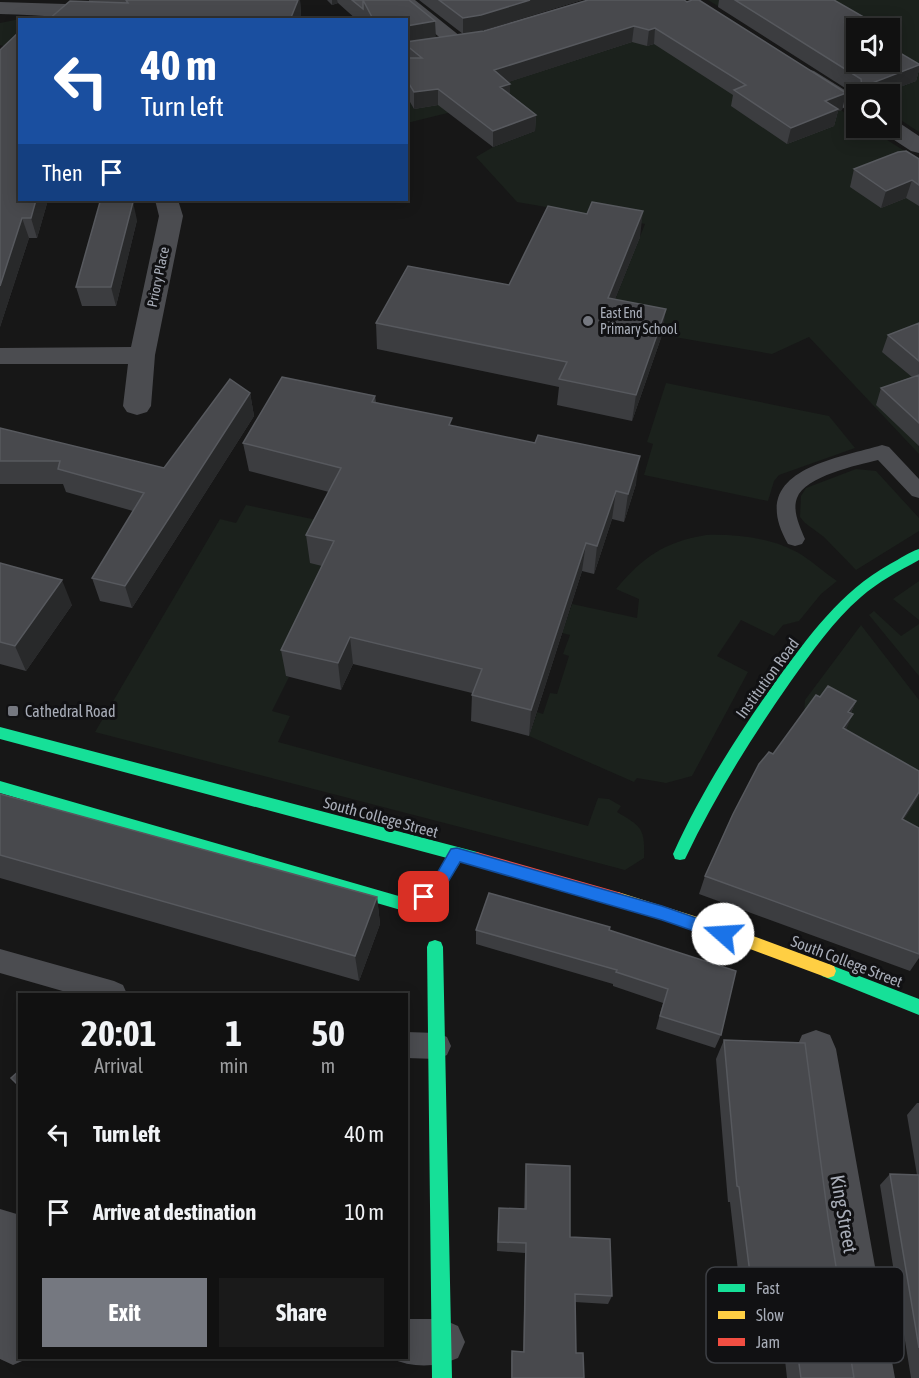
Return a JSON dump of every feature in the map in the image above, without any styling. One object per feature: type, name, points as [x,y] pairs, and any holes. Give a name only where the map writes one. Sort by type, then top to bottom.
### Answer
[{"type":"main road","name":"Institution Road","points":[[680,854],[696,816],[717,780],[752,725],[806,651],[850,600],[887,572],[919,554]]},
{"type":"main road","name":"South College Street","points":[[0,733],[457,854],[662,913],[824,969],[919,1007]]},
{"type":"main road","points":[[0,787],[411,906],[437,887],[457,854]]},
{"type":"main road","points":[[430,1354],[438,1046],[435,947]]},
{"type":"street","points":[[403,0],[460,44]]},
{"type":"street","points":[[0,8],[66,10],[109,18]]},
{"type":"street","points":[[432,48],[483,39]]},
{"type":"street","points":[[788,63],[846,100]]},
{"type":"street","points":[[900,134],[919,146]]},
{"type":"street","name":"Priory Place","points":[[137,406],[142,355],[171,216],[167,201]]},
{"type":"street","points":[[0,356],[142,355]]},
{"type":"street","name":"King Street","points":[[816,1049],[853,1267]]},
{"type":"street","points":[[0,1231],[6,1231],[11,1342]]},
{"type":"street","name":"King Street","points":[[869,1363],[872,1378]]},
{"type":"lane","points":[[795,539],[787,520],[786,500],[791,488],[813,474],[882,452],[919,491]]},
{"type":"lane","points":[[0,961],[111,993]]},
{"type":"lane","points":[[408,1046],[438,1046]]},
{"type":"shaded area","points":[[708,0],[919,0],[919,132],[900,120],[900,84],[868,84],[849,72],[900,72],[900,18],[846,18],[846,70],[752,27]]},
{"type":"shaded area","points":[[598,14],[809,89],[846,113],[846,138],[884,138],[919,160],[919,345],[916,381],[919,454],[809,337],[772,354],[605,325],[645,224],[517,202],[476,157],[493,147],[535,131],[476,106],[408,123],[408,98],[414,109]]},
{"type":"shaded area","points":[[18,19],[18,41],[6,47],[0,45],[0,23]]},
{"type":"shaded area","points":[[666,383],[829,416],[855,448],[779,475],[774,481],[768,501],[644,475],[653,444],[647,442]]},
{"type":"shaded area","points":[[856,469],[876,471],[919,518],[919,531],[856,570],[824,537],[800,517],[801,496],[806,488]]},
{"type":"shaded area","points":[[246,505],[392,536],[286,676],[289,677],[272,711],[290,716],[278,742],[588,826],[598,798],[609,799],[621,806],[617,812],[640,829],[644,840],[644,858],[625,870],[95,732],[220,519],[236,523]]},
{"type":"shaded area","points":[[706,535],[743,536],[780,545],[802,555],[837,581],[821,594],[799,621],[783,625],[774,636],[741,620],[717,656],[748,672],[692,776],[666,783],[637,778],[634,782],[529,736],[537,712],[543,714],[550,693],[557,694],[569,656],[563,654],[570,635],[562,633],[572,604],[637,618],[639,599],[616,589],[636,568],[655,553],[678,542]]},
{"type":"shaded area","points":[[919,581],[919,620],[893,599]]},
{"type":"shaded area","points":[[874,611],[901,636],[919,624],[919,676],[869,615]]},
{"type":"shaded area","points":[[861,625],[919,700],[919,876],[771,757],[804,713],[805,700]]},
{"type":"building","points":[[126,0],[298,0],[291,18],[50,18],[70,1],[128,3]]},
{"type":"building","points":[[352,0],[363,0],[363,9]]},
{"type":"building","points":[[363,0],[409,0],[435,21],[408,26],[408,18],[372,17]]},
{"type":"building","points":[[439,0],[530,0],[463,18]]},
{"type":"building","points":[[588,0],[684,0],[687,2],[699,0],[846,93],[825,101],[838,109],[791,128],[734,90],[746,85],[655,28],[649,30],[634,26],[494,70],[510,84],[500,87],[536,115],[493,131],[438,89],[414,92],[408,82],[408,58],[422,58],[408,47],[408,42],[484,31]]},
{"type":"building","points":[[735,0],[834,0],[862,16],[846,18],[846,70]]},
{"type":"building","points":[[18,33],[18,201],[36,201],[31,218],[22,218],[0,286],[0,50]]},
{"type":"building","points":[[900,53],[919,64],[919,65],[870,84],[862,84],[861,79],[850,72],[900,72]]},
{"type":"building","points":[[906,151],[919,159],[919,185],[912,180],[886,191],[854,169],[898,152]]},
{"type":"building","points":[[100,202],[133,202],[111,287],[76,287]]},
{"type":"building","points":[[592,202],[643,211],[608,298],[666,309],[636,395],[559,379],[567,362],[376,323],[408,266],[509,285],[548,206],[587,214]]},
{"type":"building","points":[[919,323],[919,361],[888,335]]},
{"type":"building","points":[[919,375],[919,423],[881,388]]},
{"type":"building","points":[[282,377],[375,396],[372,402],[452,418],[449,425],[535,443],[538,435],[640,456],[628,494],[616,491],[597,546],[586,543],[531,710],[472,695],[482,669],[350,637],[338,663],[281,650],[334,541],[306,535],[341,468],[243,443]]},
{"type":"building","points":[[230,379],[250,393],[125,586],[92,578],[144,493],[58,469],[60,461],[0,461],[0,428],[164,468]]},
{"type":"building","points":[[0,563],[62,580],[15,646],[0,642]]},
{"type":"building","points":[[828,686],[856,701],[848,712],[853,714],[843,728],[919,771],[919,792],[902,819],[919,828],[919,954],[705,876],[759,764],[769,752],[773,754],[816,695],[820,697]]},
{"type":"building","points":[[0,794],[377,897],[355,956],[0,855]]},
{"type":"building","points":[[489,893],[610,927],[609,930],[736,971],[721,1035],[660,1016],[668,989],[616,972],[617,970],[476,930]]},
{"type":"building","points":[[724,1040],[805,1043],[836,1267],[749,1267],[739,1187],[737,1186]]},
{"type":"building","points":[[18,1072],[18,1085],[11,1078]]},
{"type":"building","points":[[526,1164],[570,1166],[570,1237],[610,1239],[612,1296],[575,1294],[576,1353],[583,1353],[584,1378],[512,1378],[512,1351],[524,1352],[526,1243],[498,1242],[499,1208],[526,1209]]},
{"type":"building","points":[[890,1174],[919,1175],[919,1348]]},
{"type":"building","points":[[799,1363],[852,1363],[854,1378],[801,1378]]},
{"type":"traffic: fast","points":[[680,854],[727,765],[823,628],[850,599],[866,586],[919,554]]},
{"type":"traffic: fast","points":[[0,733],[477,859]]},
{"type":"traffic: fast","points":[[0,787],[411,906],[437,887],[457,854]]},
{"type":"traffic: fast","points":[[435,947],[442,1378]]},
{"type":"traffic: fast","points":[[828,971],[919,1007]]},
{"type":"traffic: slow","points":[[618,899],[726,933],[828,971]]},
{"type":"traffic: jam","points":[[477,859],[618,899]]},
{"type":"place","name":"East End Primary School","points":[[588,321]]},
{"type":"place","name":"Cathedral Road","points":[[13,711]]},
{"type":"route","points":[[424,897],[437,887],[457,854],[662,913],[723,934]]}]
